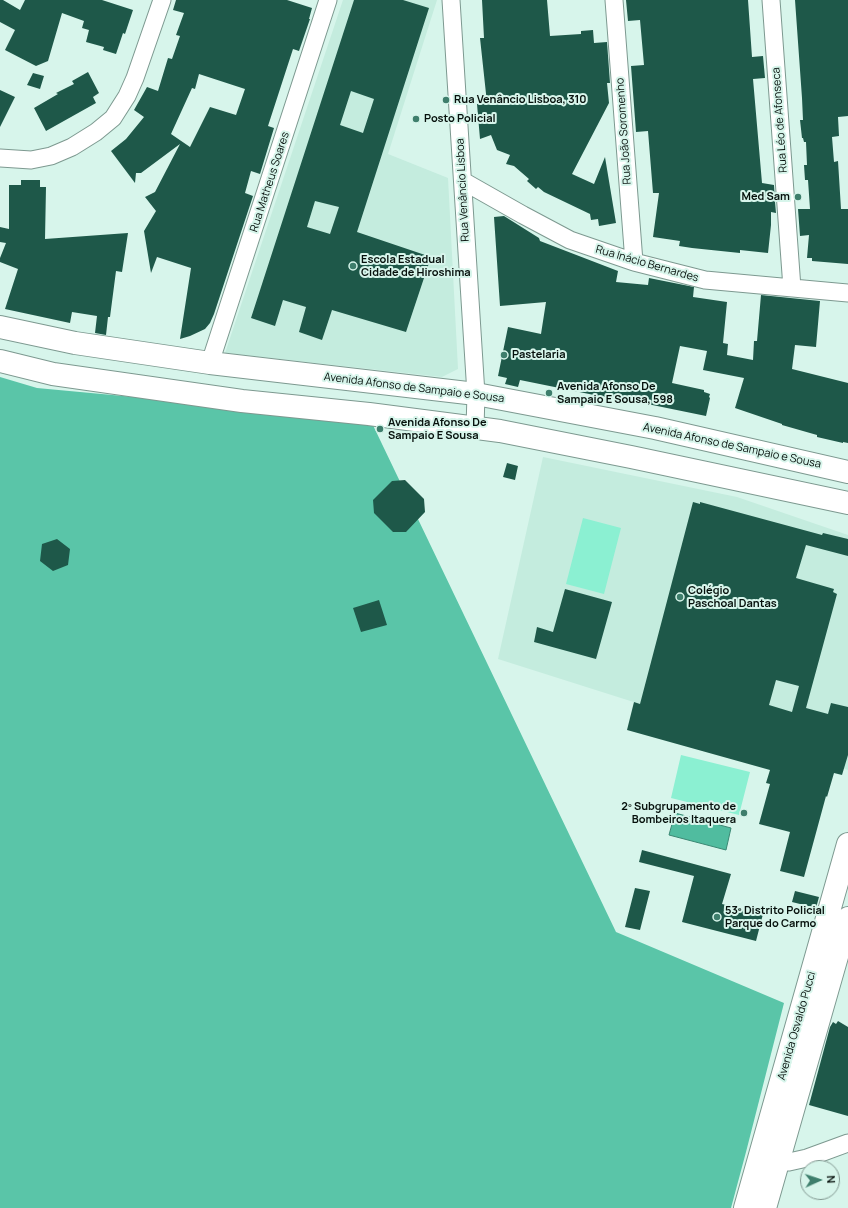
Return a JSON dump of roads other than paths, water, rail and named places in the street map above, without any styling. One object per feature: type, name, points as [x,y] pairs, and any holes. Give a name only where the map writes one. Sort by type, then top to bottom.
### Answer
[{"type":"main road","name":"Avenida Afonso de Sampaio e Sousa","points":[[0,327],[75,343],[210,363],[476,394],[663,430],[848,472]]},
{"type":"main road","points":[[0,361],[53,374],[100,381],[475,428],[631,457],[848,503]]},
{"type":"main road","name":"Avenida Osvaldo Pucci","points":[[765,1208],[768,1162],[848,844]]},
{"type":"main road","name":"Avenida Osvaldo Pucci","points":[[745,1208],[768,1162],[848,918]]},
{"type":"street","points":[[0,158],[31,160],[51,156],[72,147],[96,132],[113,118],[127,96],[135,78],[162,0]]},
{"type":"street","name":"Rua Matheus Soares","points":[[210,363],[328,0]]},
{"type":"street","name":"Rua Venâncio Lisboa","points":[[450,0],[476,394],[475,428]]},
{"type":"street","name":"Rua João Soromenho","points":[[614,0],[634,262]]},
{"type":"street","name":"Rua Léo de Afonseca","points":[[771,0],[792,288]]},
{"type":"street","name":"Rua Inácio Bernardes","points":[[463,181],[570,240],[634,262],[705,280],[848,293]]},
{"type":"street","points":[[768,1162],[790,1162],[807,1158],[848,1143]]},
{"type":"place","name":"Rua Venâncio Lisboa, 310","points":[[446,100]]},
{"type":"place","name":"Posto Policial","points":[[416,119]]},
{"type":"place","name":"Med Sam","points":[[798,197]]},
{"type":"place","name":"Escola Estadual Cidade de Hiroshima","points":[[353,266]]},
{"type":"place","name":"Pastelaria","points":[[504,355]]},
{"type":"place","name":"Avenida Afonso De Sampaio E Sousa, 598","points":[[549,393]]},
{"type":"place","name":"Avenida Afonso De Sampaio E Sousa","points":[[380,429]]},
{"type":"place","name":"Colégio Paschoal Dantas","points":[[680,597]]},
{"type":"place","name":"2º Subgrupamento de Bombeiros Itaquera","points":[[744,813]]},
{"type":"place","name":"53º Distrito Policial Parque do Carmo","points":[[717,917]]}]
